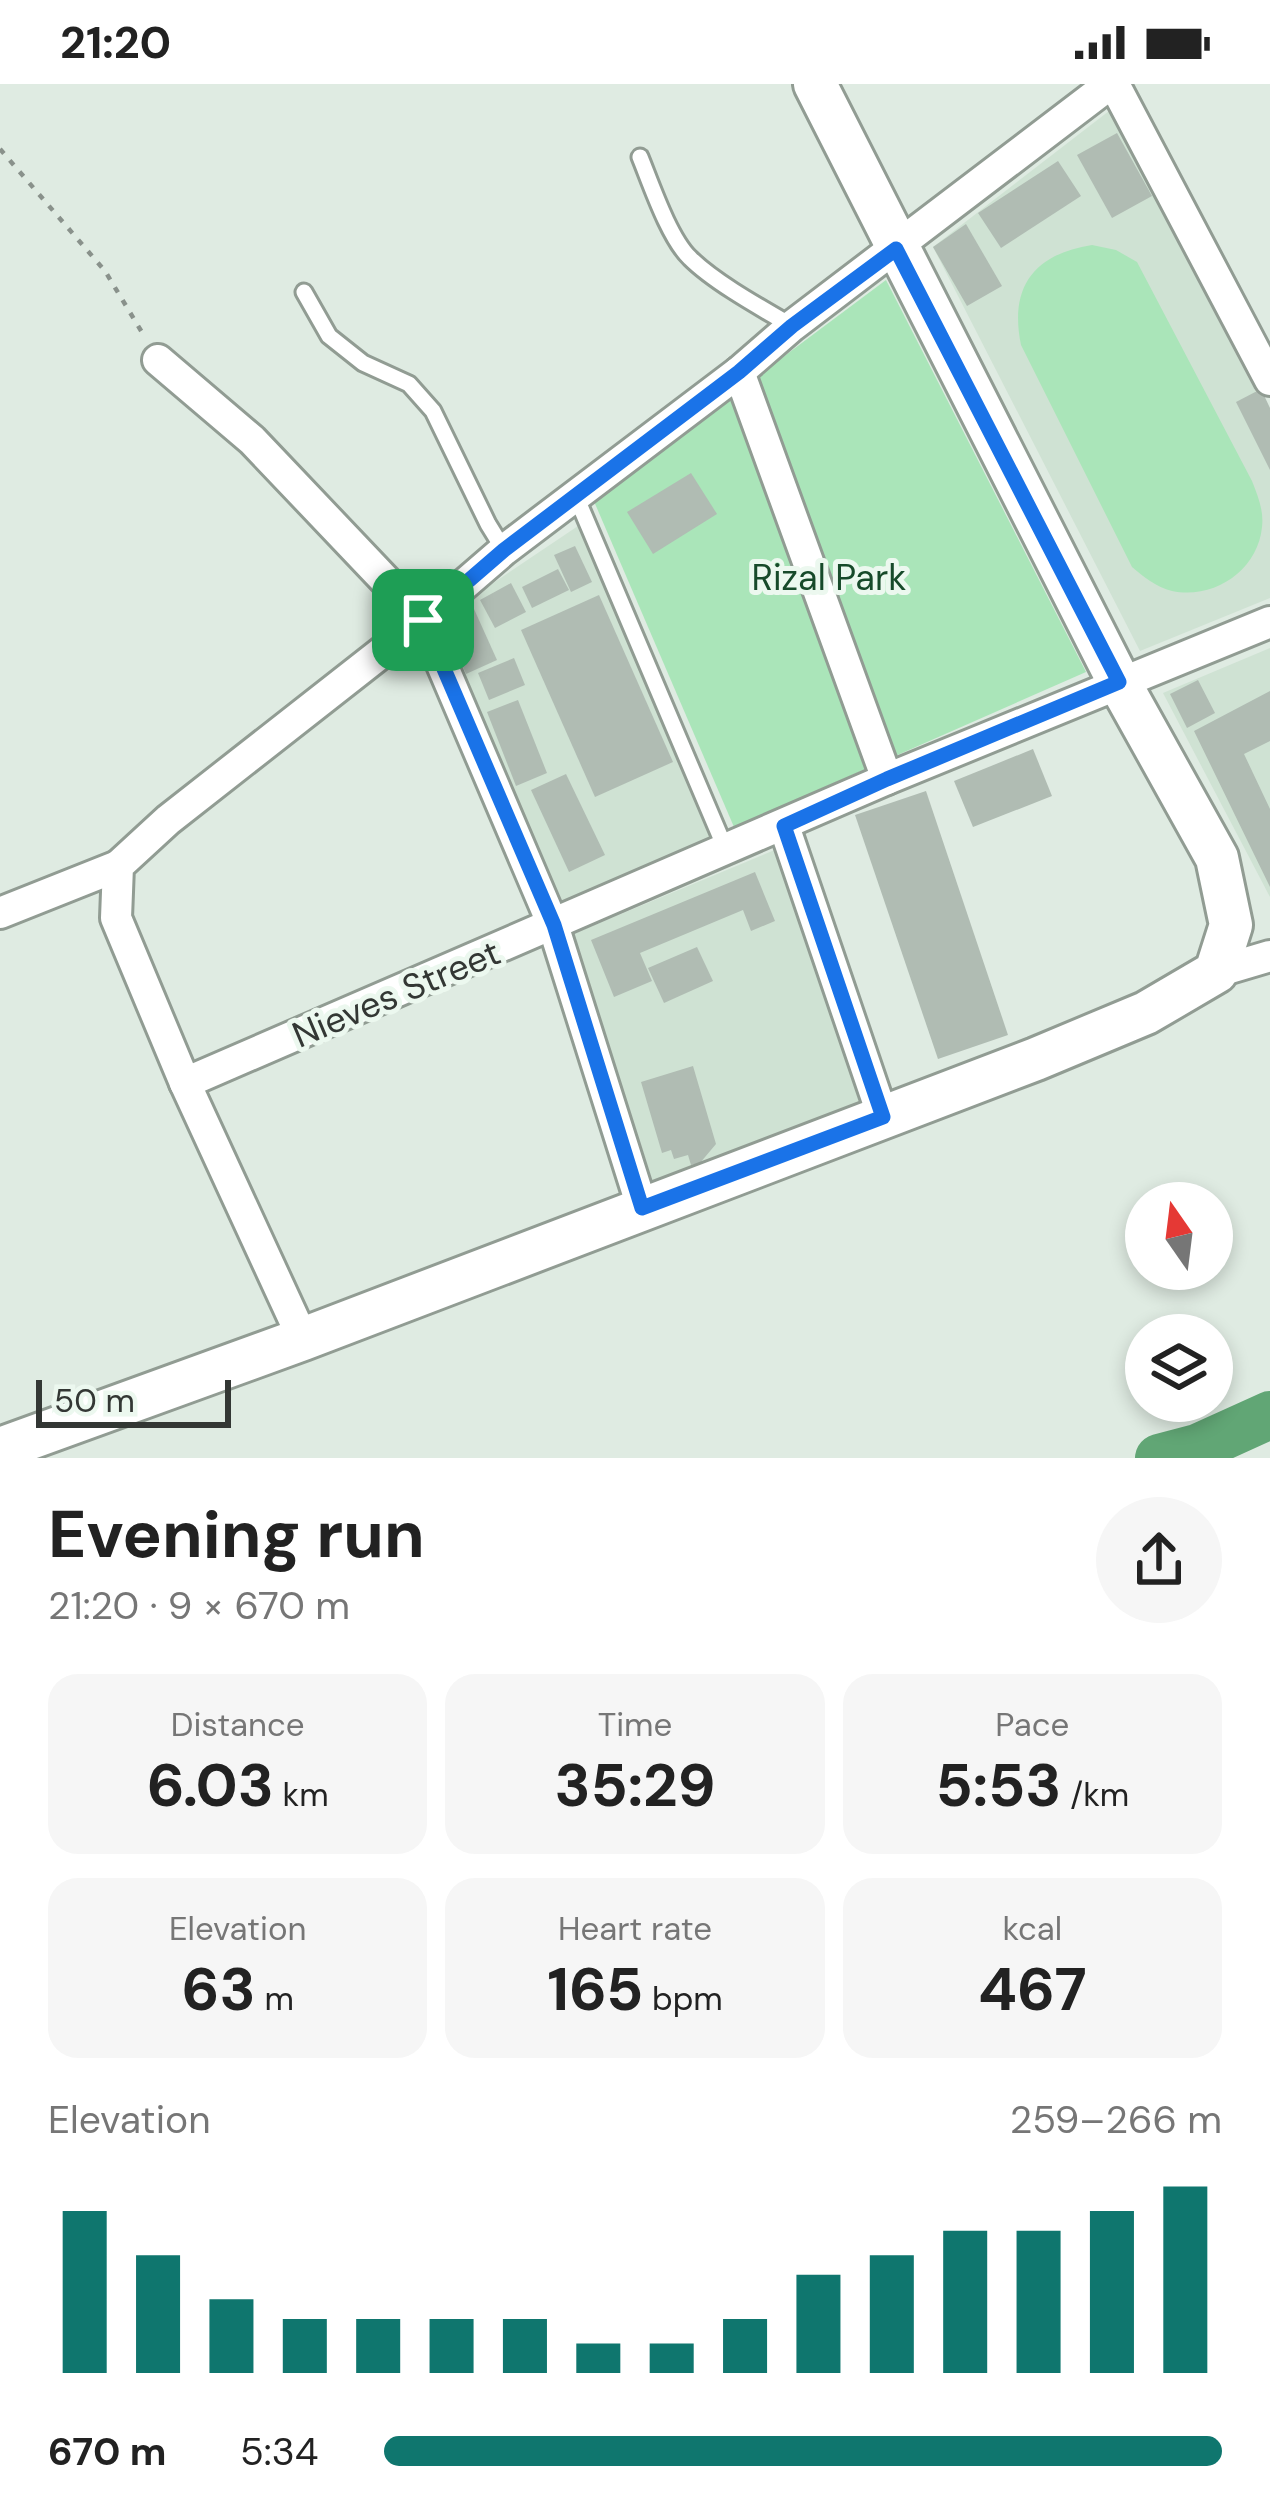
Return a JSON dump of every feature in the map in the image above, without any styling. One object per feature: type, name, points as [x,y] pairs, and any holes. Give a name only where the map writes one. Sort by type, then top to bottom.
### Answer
[{"type":"main road","points":[[0,1449],[303,1339],[1036,1059],[1146,1013],[1216,972],[1231,925],[1217,858],[1119,682],[815,84]]},
{"type":"street","points":[[0,913],[118,866],[168,820],[575,494],[1112,84],[1270,380]]},
{"type":"street","points":[[158,360],[252,440],[423,620],[554,925],[642,1208]]},
{"type":"street","points":[[739,372],[887,779]]},
{"type":"street","name":"Nieves Street","points":[[185,1083],[887,779],[1270,622]]},
{"type":"street","points":[[784,826],[883,1117]]},
{"type":"street","points":[[118,866],[116,918],[185,1083],[303,1339]]},
{"type":"street","points":[[1216,972],[1270,956]]},
{"type":"lane","points":[[640,157],[687,256],[792,326]]},
{"type":"lane","points":[[304,292],[329,336],[363,363],[409,384],[433,411],[504,550]]},
{"type":"lane","points":[[575,494],[726,851]]},
{"type":"path","points":[[0,149],[105,271],[158,360]]},
{"type":"shaded area","points":[[1109,111],[1270,419],[1270,598],[1140,651],[933,247]]},
{"type":"shaded area","points":[[578,526],[712,842],[561,909],[438,620]]},
{"type":"shaded area","points":[[1270,648],[1270,897],[1163,693]]},
{"type":"shaded area","points":[[782,847],[873,1113],[655,1189],[573,934]]},
{"type":"green space","points":[[1092,245],[1116,250],[1137,262],[1252,481],[1262,515],[1259,542],[1243,569],[1218,586],[1188,593],[1172,591],[1132,567],[1021,345],[1019,306],[1030,277],[1055,256]]},
{"type":"green space","name":"Rizal Park","points":[[886,280],[1086,672],[734,827],[593,499]]},
{"type":"building","points":[[1117,133],[1152,196],[1112,218],[1077,155]]},
{"type":"building","points":[[1058,161],[1081,196],[1001,248],[978,213]]},
{"type":"building","points":[[966,224],[1002,286],[967,306],[933,247]]},
{"type":"building","points":[[1261,389],[1270,408],[1270,470],[1236,402]]},
{"type":"building","points":[[691,473],[717,514],[653,554],[627,512]]},
{"type":"building","points":[[575,546],[592,582],[571,592],[554,555]]},
{"type":"building","points":[[558,569],[569,590],[532,608],[522,587]]},
{"type":"building","points":[[511,583],[526,612],[495,628],[480,600]]},
{"type":"building","points":[[599,595],[673,762],[595,797],[521,630]]},
{"type":"building","points":[[474,609],[497,660],[466,674],[443,622]]},
{"type":"building","points":[[514,658],[525,685],[489,700],[478,673]]},
{"type":"building","points":[[1198,680],[1215,713],[1187,728],[1170,694]]},
{"type":"building","points":[[1270,691],[1270,741],[1244,754],[1270,809],[1270,887],[1194,731]]},
{"type":"building","points":[[518,700],[547,773],[516,786],[487,712]]},
{"type":"building","points":[[1033,749],[1052,796],[973,827],[954,781]]},
{"type":"building","points":[[566,774],[605,855],[569,872],[531,790]]},
{"type":"building","points":[[926,791],[1008,1035],[938,1059],[855,815]]},
{"type":"building","points":[[755,872],[775,921],[751,931],[743,910],[640,953],[652,981],[614,997],[591,940]]},
{"type":"building","points":[[697,947],[713,981],[664,1003],[648,968]]},
{"type":"building","points":[[693,1066],[716,1144],[700,1163],[691,1165],[688,1155],[674,1159],[671,1150],[662,1153],[641,1082]]},
{"type":"waterway","points":[[1159,1458],[1197,1448],[1270,1415]]},
{"type":"route","points":[[896,249],[1119,682],[784,826],[883,1117],[642,1208],[554,925],[423,620],[575,494],[896,249]]}]
